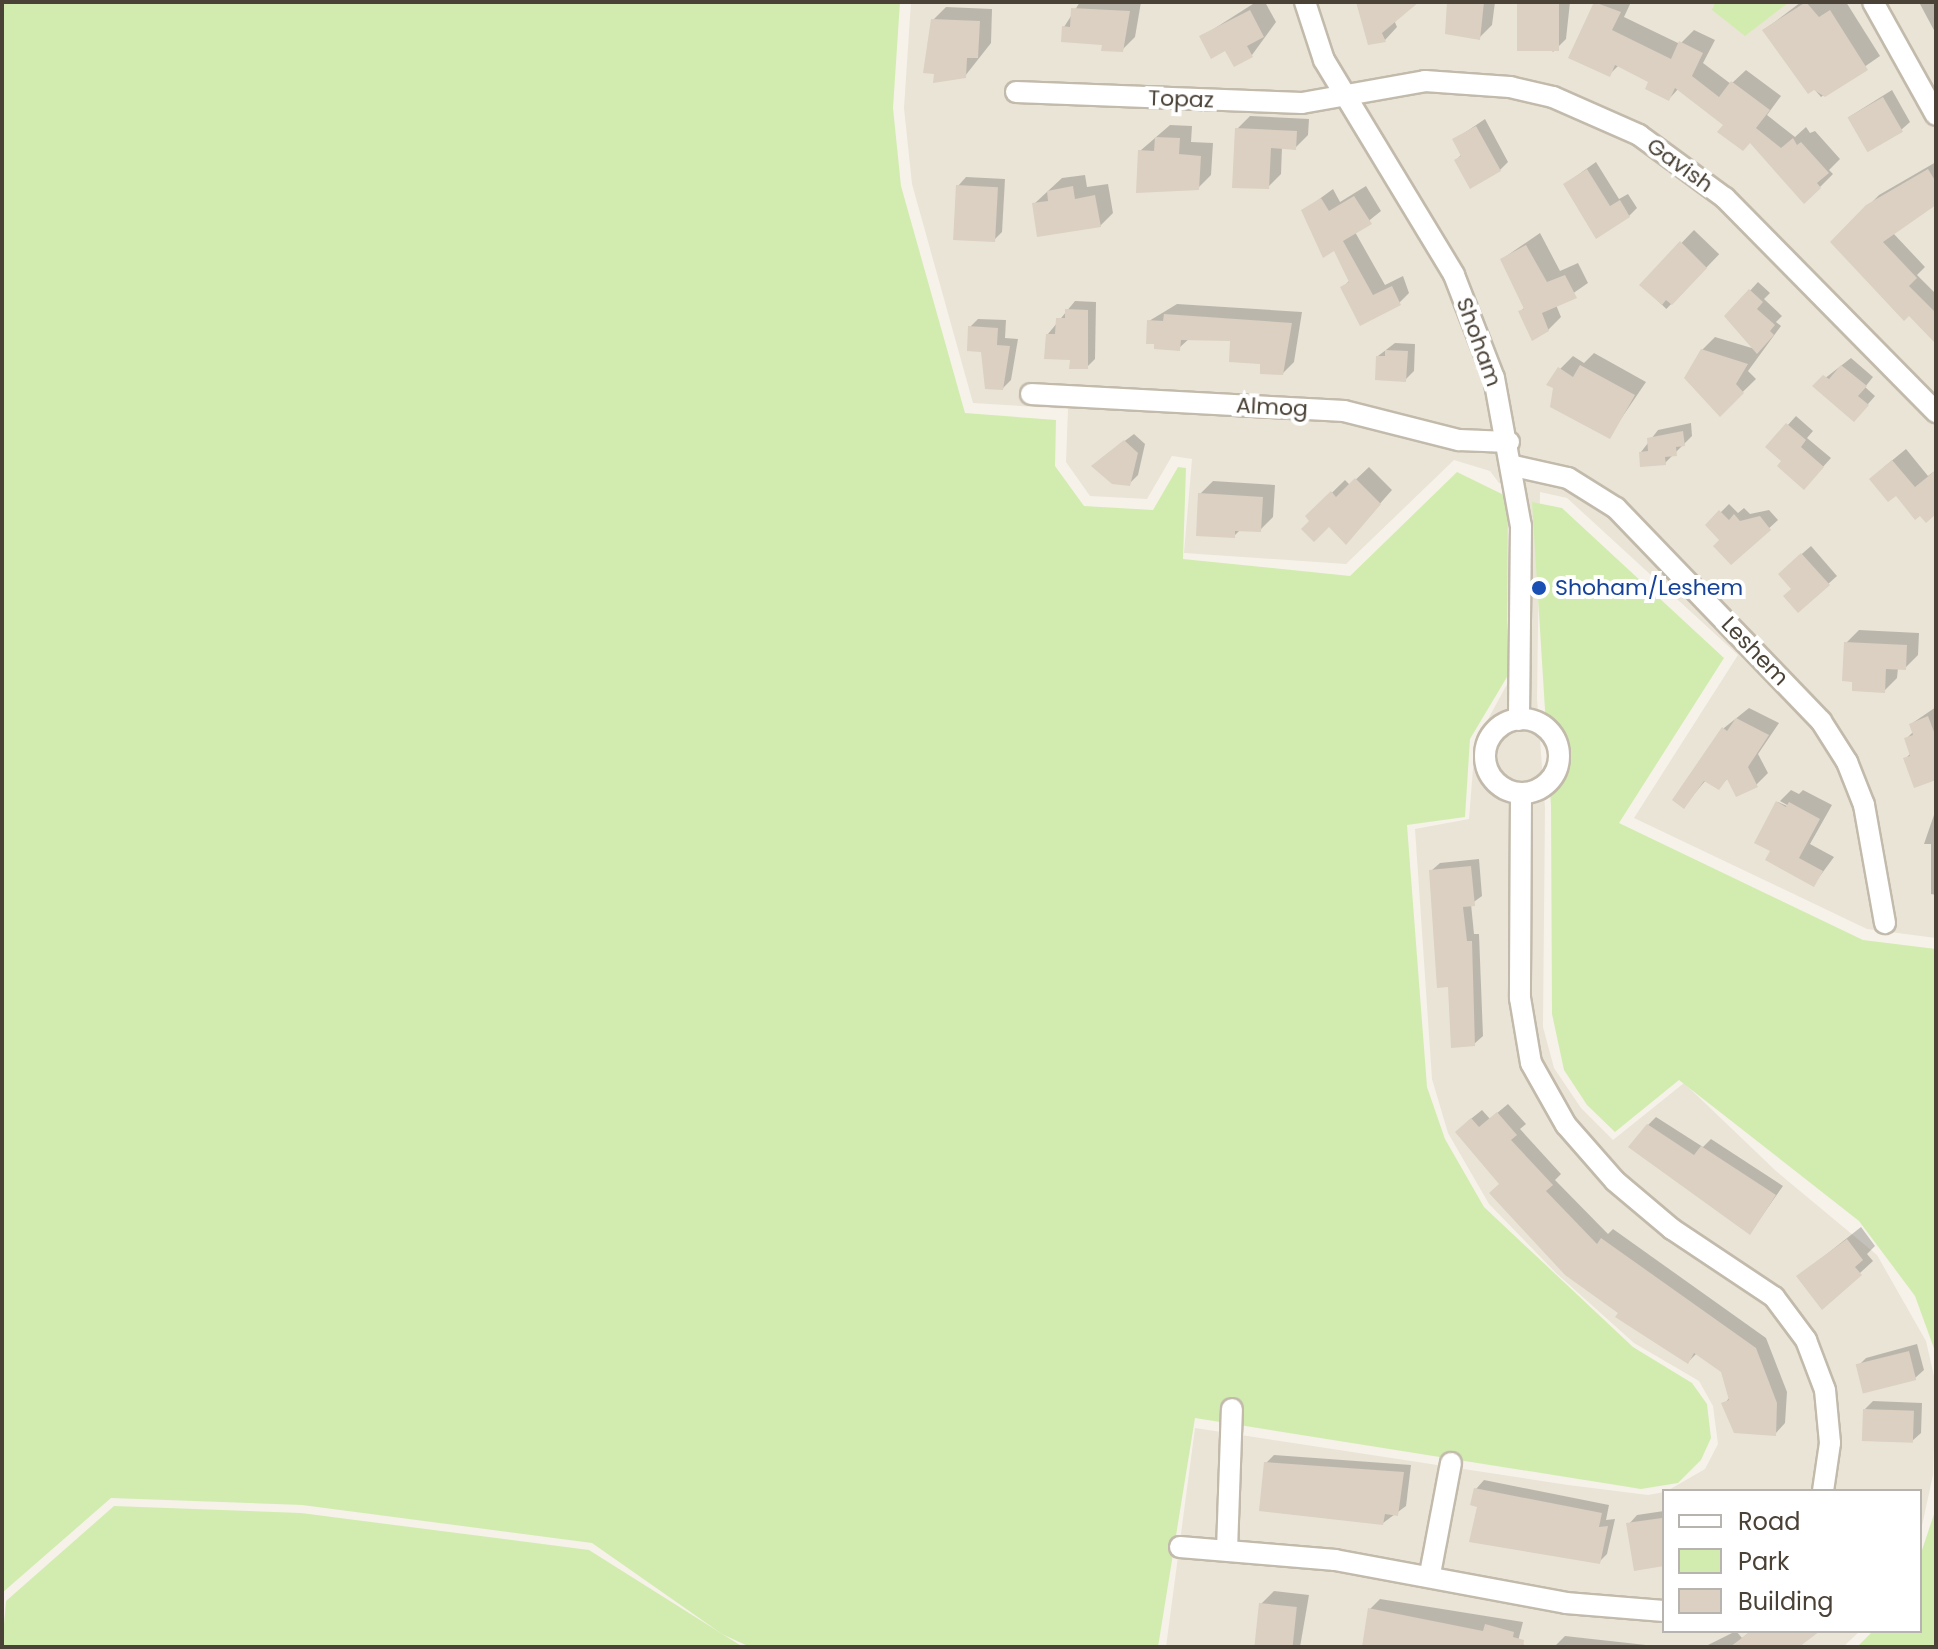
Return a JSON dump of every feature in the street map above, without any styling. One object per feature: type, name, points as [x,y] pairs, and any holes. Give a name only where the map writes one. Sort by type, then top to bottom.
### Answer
[{"type":"street","name":"Shoham","points":[[1305,2],[1324,60],[1454,275],[1494,378],[1514,466],[1523,574],[1519,720]]},
{"type":"street","points":[[1873,2],[1936,115]]},
{"type":"street","name":"Gavish","points":[[1345,94],[1425,81],[1510,87],[1596,113],[1639,135],[1725,198],[1936,412]]},
{"type":"street","name":"Topaz","points":[[1016,92],[1291,103],[1345,94]]},
{"type":"street","name":"Almog","points":[[1031,394],[1344,411],[1459,440],[1509,442]]},
{"type":"street","name":"Leshem","points":[[1514,466],[1568,478],[1616,508],[1821,721],[1847,762],[1864,805],[1885,923]]},
{"type":"street","points":[[1519,720],[1546,728],[1559,749],[1559,761],[1548,783],[1521,793],[1494,781],[1485,758],[1492,735],[1519,720]]},
{"type":"street","points":[[1521,793],[1520,998],[1531,1063],[1566,1125],[1615,1181],[1672,1229],[1774,1297],[1806,1340],[1825,1390],[1830,1443],[1823,1489]]},
{"type":"street","points":[[1227,1550],[1232,1409]]},
{"type":"street","points":[[1430,1574],[1451,1463]]},
{"type":"street","points":[[1180,1547],[1430,1574],[1566,1603],[1662,1611]]},
{"type":"shaded area","points":[[911,2],[1936,2],[1936,938],[1867,929],[1634,818],[1738,655],[1567,498],[1540,492],[1537,699],[1545,807],[1543,1027],[1554,1068],[1581,1108],[1613,1140],[1684,1083],[1776,1171],[1877,1255],[1926,1341],[1936,1385],[1933,1475],[1922,1526],[1922,1489],[1670,1489],[1705,1469],[1718,1444],[1713,1406],[1699,1381],[1634,1343],[1556,1273],[1489,1204],[1448,1133],[1432,1079],[1415,829],[1469,819],[1475,743],[1511,677],[1512,486],[1499,483],[1490,471],[1454,460],[1346,564],[1184,553],[1192,459],[1172,456],[1147,499],[1090,496],[1066,462],[1068,409],[973,403],[912,184],[904,108]]},
{"type":"shaded area","points":[[1195,1428],[1568,1485],[1648,1495],[1662,1492],[1662,1633],[1858,1633],[1843,1647],[1166,1647]]},
{"type":"green space","points":[[2,2],[900,2],[893,108],[901,186],[965,413],[1056,420],[1055,466],[1084,506],[1153,510],[1178,467],[1186,468],[1183,559],[1350,576],[1457,472],[1508,497],[1507,677],[1470,739],[1465,817],[1407,825],[1427,1087],[1445,1139],[1484,1207],[1633,1347],[1692,1383],[1707,1404],[1711,1438],[1701,1460],[1678,1483],[1641,1489],[1195,1418],[1158,1647],[750,1647],[722,1634],[592,1543],[302,1505],[111,1498],[2,1593]]},
{"type":"green space","points":[[1715,2],[1789,2],[1745,36],[1712,10]]},
{"type":"green space","points":[[1532,502],[1562,508],[1724,658],[1619,823],[1863,940],[1936,949],[1936,1354],[1915,1296],[1859,1221],[1679,1080],[1615,1132],[1587,1105],[1564,1070],[1552,1014],[1551,806]]},
{"type":"green space","points":[[114,1506],[301,1513],[589,1550],[743,1647],[2,1647],[6,1601]]},
{"type":"green space","points":[[1936,1508],[1936,1647],[1857,1647],[1871,1633],[1922,1633],[1922,1550]]},
{"type":"building","points":[[1356,2],[1419,2],[1382,33],[1386,42],[1368,45]]},
{"type":"building","points":[[1447,2],[1484,2],[1480,40],[1445,34]]},
{"type":"building","points":[[1517,2],[1559,2],[1559,51],[1517,51]]},
{"type":"building","points":[[1594,2],[1621,12],[1612,30],[1671,59],[1679,41],[1703,53],[1692,76],[1719,97],[1731,81],[1770,110],[1756,128],[1781,148],[1793,138],[1797,145],[1801,142],[1829,173],[1817,183],[1821,188],[1804,204],[1750,143],[1743,151],[1717,132],[1723,125],[1675,88],[1669,101],[1645,89],[1648,82],[1615,65],[1610,77],[1568,58]]},
{"type":"building","points":[[1806,2],[1819,17],[1830,10],[1868,70],[1825,97],[1814,90],[1808,94],[1762,30]]},
{"type":"building","points":[[1071,8],[1130,11],[1123,52],[1101,51],[1102,45],[1061,42],[1062,26],[1070,27]]},
{"type":"building","points":[[1250,10],[1264,37],[1247,46],[1253,57],[1234,67],[1225,51],[1211,59],[1199,36]]},
{"type":"building","points":[[931,19],[980,21],[978,58],[967,58],[966,78],[933,83],[934,74],[923,73]]},
{"type":"building","points":[[1883,97],[1903,132],[1867,152],[1847,118]]},
{"type":"building","points":[[1476,126],[1501,171],[1470,189],[1454,160],[1461,156],[1452,139]]},
{"type":"building","points":[[1235,128],[1297,131],[1296,150],[1271,148],[1269,189],[1232,188]]},
{"type":"building","points":[[1155,137],[1180,138],[1179,154],[1201,156],[1199,190],[1136,193],[1138,150],[1154,151]]},
{"type":"building","points":[[1587,169],[1610,206],[1620,200],[1630,217],[1596,239],[1563,184]]},
{"type":"building","points":[[1928,169],[1936,182],[1936,205],[1883,242],[1917,278],[1909,286],[1936,313],[1936,344],[1909,316],[1904,321],[1830,242],[1866,205]]},
{"type":"building","points":[[956,185],[998,187],[995,242],[953,240]]},
{"type":"building","points":[[1073,186],[1075,199],[1095,195],[1101,227],[1037,237],[1032,203],[1048,201],[1047,191]]},
{"type":"building","points":[[1354,196],[1372,224],[1343,241],[1373,295],[1392,286],[1401,305],[1360,326],[1340,287],[1349,282],[1334,251],[1323,258],[1301,210],[1321,198],[1329,211]]},
{"type":"building","points":[[1680,241],[1707,268],[1672,305],[1666,300],[1662,305],[1639,285]]},
{"type":"building","points":[[1526,245],[1547,282],[1565,275],[1577,298],[1542,313],[1549,331],[1532,341],[1518,311],[1524,309],[1500,259]]},
{"type":"building","points":[[1749,289],[1763,302],[1757,309],[1775,325],[1770,331],[1774,335],[1757,354],[1724,316]]},
{"type":"building","points":[[1065,309],[1088,310],[1088,369],[1069,369],[1070,360],[1044,359],[1046,334],[1055,334],[1056,318],[1065,318]]},
{"type":"building","points":[[1164,314],[1292,323],[1283,375],[1260,374],[1260,364],[1229,362],[1230,341],[1181,340],[1180,351],[1154,349],[1154,344],[1146,344],[1147,320],[1163,321]]},
{"type":"building","points":[[968,326],[998,328],[997,345],[1010,346],[1003,390],[985,389],[981,352],[967,351]]},
{"type":"building","points":[[1701,349],[1748,364],[1736,384],[1744,393],[1720,417],[1684,378]]},
{"type":"building","points":[[1385,350],[1408,351],[1406,382],[1375,380],[1376,356],[1385,356]]},
{"type":"building","points":[[1580,365],[1635,395],[1610,439],[1550,407],[1553,388],[1546,385],[1558,367],[1573,377]]},
{"type":"building","points":[[1841,365],[1867,386],[1858,396],[1869,405],[1854,422],[1812,386],[1823,375],[1829,379]]},
{"type":"building","points":[[1786,423],[1806,440],[1801,447],[1824,467],[1804,490],[1777,466],[1781,461],[1765,447]]},
{"type":"building","points":[[1683,431],[1685,446],[1676,447],[1677,456],[1665,457],[1666,465],[1640,467],[1639,452],[1648,451],[1647,438]]},
{"type":"building","points":[[1124,440],[1138,453],[1130,486],[1112,484],[1091,466]]},
{"type":"building","points":[[1892,460],[1915,487],[1936,470],[1936,514],[1926,523],[1920,516],[1915,520],[1896,496],[1888,502],[1869,479]]},
{"type":"building","points":[[1355,478],[1381,504],[1346,545],[1329,527],[1314,542],[1301,529],[1309,521],[1305,516],[1331,491],[1336,497]]},
{"type":"building","points":[[1198,493],[1263,497],[1261,532],[1235,531],[1235,538],[1196,536]]},
{"type":"building","points":[[1719,510],[1729,520],[1734,514],[1740,521],[1760,516],[1771,530],[1731,565],[1713,546],[1719,540],[1705,525]]},
{"type":"building","points":[[1801,553],[1830,585],[1798,613],[1783,596],[1791,589],[1778,574]]},
{"type":"building","points":[[1844,642],[1907,645],[1906,670],[1886,669],[1885,693],[1852,691],[1852,682],[1842,681]]},
{"type":"building","points":[[1928,716],[1936,737],[1936,780],[1914,788],[1903,758],[1910,756],[1904,738],[1913,735],[1909,724]]},
{"type":"building","points":[[1736,718],[1769,735],[1748,767],[1758,787],[1736,797],[1727,779],[1719,790],[1704,781],[1684,809],[1672,800],[1722,727],[1727,731]]},
{"type":"building","points":[[1776,801],[1786,807],[1789,802],[1820,819],[1799,858],[1823,871],[1814,887],[1765,860],[1770,851],[1754,843]]},
{"type":"building","points":[[1471,866],[1475,906],[1463,907],[1467,941],[1472,941],[1475,1046],[1451,1048],[1448,987],[1437,988],[1429,870]]},
{"type":"building","points":[[1497,1112],[1517,1135],[1511,1140],[1553,1185],[1546,1191],[1597,1244],[1601,1238],[1756,1348],[1777,1403],[1776,1436],[1734,1433],[1721,1403],[1729,1400],[1721,1372],[1694,1353],[1688,1364],[1615,1317],[1618,1313],[1565,1275],[1489,1193],[1499,1184],[1455,1132],[1471,1118],[1479,1127]]},
{"type":"building","points":[[1647,1124],[1694,1155],[1701,1146],[1776,1195],[1750,1235],[1628,1147]]},
{"type":"building","points":[[1847,1239],[1863,1260],[1855,1267],[1862,1275],[1822,1310],[1796,1276]]},
{"type":"building","points":[[1909,1351],[1916,1380],[1863,1393],[1856,1364]]},
{"type":"building","points":[[1863,1409],[1914,1411],[1913,1443],[1862,1441]]},
{"type":"building","points":[[1264,1462],[1404,1472],[1398,1516],[1385,1514],[1383,1525],[1259,1511]]},
{"type":"building","points":[[1474,1488],[1602,1513],[1599,1527],[1608,1526],[1600,1564],[1469,1542],[1477,1507],[1470,1505]]},
{"type":"building","points":[[1662,1518],[1662,1566],[1634,1571],[1626,1523]]},
{"type":"building","points":[[1259,1603],[1297,1607],[1293,1647],[1254,1647]]},
{"type":"building","points":[[1368,1608],[1483,1631],[1485,1624],[1514,1632],[1513,1637],[1524,1640],[1523,1647],[1362,1647]]},
{"type":"building","points":[[1748,1633],[1817,1633],[1799,1647],[1730,1647]]},
{"type":"place","name":"Shoham/Leshem","points":[[1539,588]]}]
